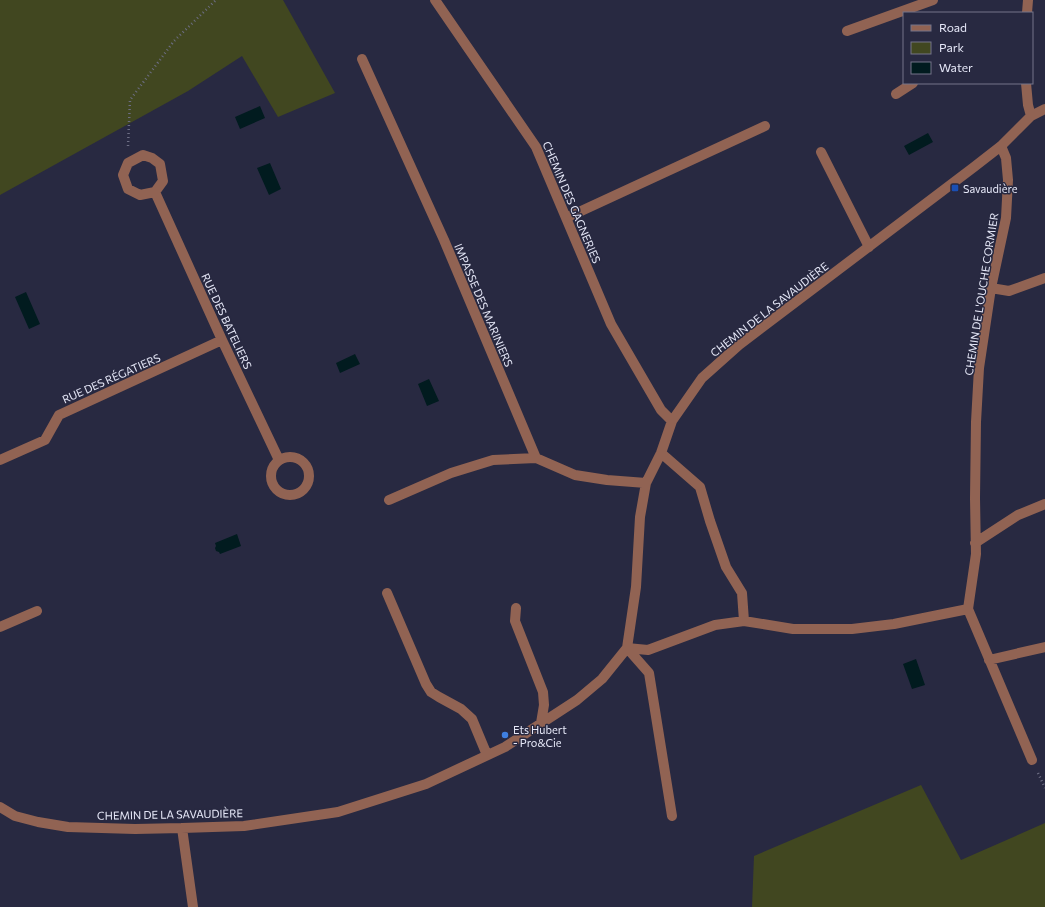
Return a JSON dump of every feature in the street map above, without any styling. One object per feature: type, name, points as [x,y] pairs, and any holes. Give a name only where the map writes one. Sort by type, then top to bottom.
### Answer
[{"type":"street","name":"CHEMIN DES GAGNERIES","points":[[435,0],[536,147],[611,324],[661,410],[672,421]]},
{"type":"street","points":[[847,31],[933,0]]},
{"type":"street","points":[[1027,12],[1028,0]]},
{"type":"street","name":"IMPASSE DES MARINIERS","points":[[362,59],[444,240],[536,458]]},
{"type":"street","points":[[896,94],[911,84]]},
{"type":"street","points":[[1026,84],[1028,105],[1031,116]]},
{"type":"street","name":"CHEMIN DE LA SAVAUDIÈRE","points":[[0,807],[15,816],[68,828],[182,828],[244,826],[338,812],[426,784],[505,746],[577,700],[602,679],[627,648],[636,587],[640,517],[646,484],[672,421],[702,378],[739,345],[1001,146],[1031,116],[1045,109]]},
{"type":"street","points":[[566,218],[765,126]]},
{"type":"street","name":"CHEMIN DE L'OUCHE CORMIER","points":[[968,609],[976,554],[976,422],[980,368],[992,288],[1006,218],[1008,180],[1006,158],[1001,146]]},
{"type":"street","points":[[821,152],[869,247]]},
{"type":"street","points":[[143,155],[152,158],[160,164],[162,181],[155,192],[140,195],[128,189],[123,175],[128,163],[143,155]]},
{"type":"street","name":"RUE DES BATELIERS","points":[[155,192],[222,340],[279,460]]},
{"type":"street","points":[[992,288],[1009,291],[1045,278]]},
{"type":"street","name":"RUE DES RÉGATIERS","points":[[0,460],[45,440],[59,415],[222,340]]},
{"type":"street","points":[[660,453],[700,487],[726,566],[742,593],[744,621]]},
{"type":"street","points":[[389,500],[451,473],[493,460],[536,458],[575,475],[646,484]]},
{"type":"street","points":[[975,543],[1018,515],[1045,504]]},
{"type":"street","points":[[387,593],[426,684],[431,692],[461,709],[472,719],[487,755]]},
{"type":"street","points":[[516,608],[515,621],[543,692],[544,705],[541,723]]},
{"type":"street","points":[[627,648],[648,650],[715,625],[744,621],[793,629],[852,629],[894,624],[968,609],[1032,760]]},
{"type":"street","points":[[0,627],[37,611]]},
{"type":"street","points":[[627,648],[649,673],[672,816]]},
{"type":"street","points":[[990,660],[1045,648]]},
{"type":"street","points":[[182,828],[193,907]]},
{"type":"path","points":[[128,163],[130,100],[174,41],[216,0]]},
{"type":"green space","points":[[0,0],[283,0],[335,93],[278,117],[242,56],[188,91],[0,195]]},
{"type":"green space","points":[[921,785],[961,860],[1045,823],[1045,907],[752,907],[754,856]]},
{"type":"water","points":[[260,106],[265,118],[240,129],[235,117]]},
{"type":"water","points":[[928,133],[933,142],[909,155],[904,146]]},
{"type":"water","points":[[270,163],[281,189],[269,195],[257,168]]},
{"type":"water","points":[[26,292],[40,324],[29,329],[15,297]]},
{"type":"water","points":[[355,354],[360,364],[340,373],[336,363]]},
{"type":"water","points":[[429,379],[439,401],[427,406],[418,384]]},
{"type":"water","points":[[237,534],[241,546],[220,554],[216,551],[215,543]]},
{"type":"water","points":[[916,659],[925,685],[912,689],[903,664]]},
{"type":"place","name":"Savaudière","points":[[955,188]]},
{"type":"place","name":"Ets Hubert - Pro&Cie","points":[[505,735]]}]
